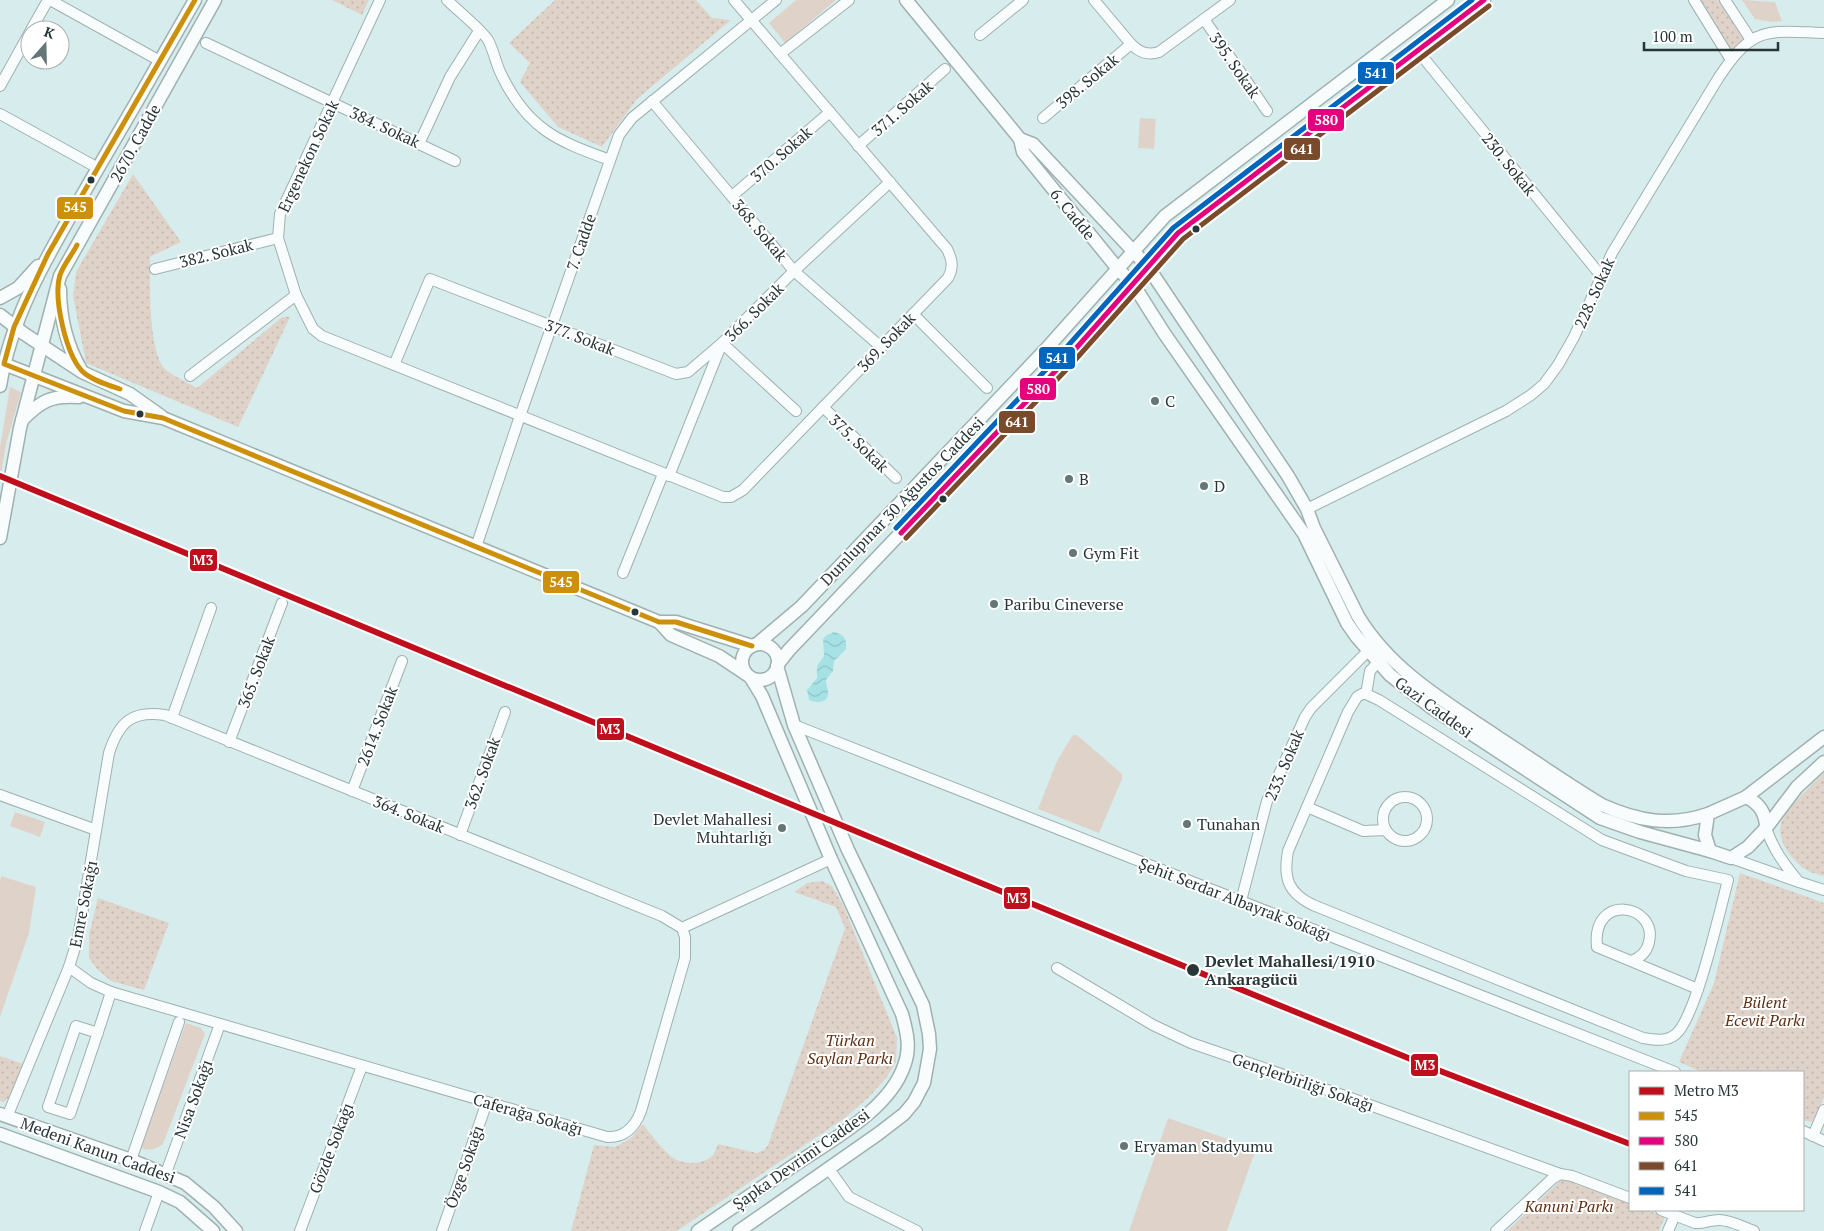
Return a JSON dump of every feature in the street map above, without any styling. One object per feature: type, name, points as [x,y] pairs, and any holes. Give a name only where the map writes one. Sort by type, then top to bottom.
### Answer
[{"type":"main road","name":"2670. Cadde","points":[[0,386],[2,361],[14,326],[48,254],[195,0]]},
{"type":"main road","name":"2670. Cadde","points":[[0,538],[22,420],[60,276],[215,0]]},
{"type":"main road","name":"6. Cadde","points":[[906,0],[1020,139],[1023,152],[1118,269],[1133,284]]},
{"type":"main road","name":"Dumlupınar 30 Ağustos Caddesi","points":[[755,645],[771,634],[808,600],[1047,348],[1165,216],[1448,0]]},
{"type":"main road","name":"Dumlupınar 30 Ağustos Caddesi","points":[[778,665],[808,630],[1063,363],[1178,233],[1484,0]]},
{"type":"main road","name":"6. Cadde","points":[[1020,139],[1033,144],[1148,267]]},
{"type":"main road","points":[[0,298],[18,288],[48,254]]},
{"type":"main road","name":"Gazi Caddesi","points":[[1148,267],[1288,476],[1307,509],[1314,528],[1358,616],[1382,658],[1403,687],[1588,812],[1621,826],[1710,851]]},
{"type":"main road","points":[[60,276],[60,304],[66,340],[82,372]]},
{"type":"main road","name":"Gazi Caddesi","points":[[1133,284],[1164,333],[1304,534],[1347,623],[1368,651],[1382,658],[1602,804],[1638,818],[1660,821],[1678,822],[1708,814]]},
{"type":"main road","points":[[0,315],[82,372],[130,394],[163,418]]},
{"type":"main road","points":[[2,361],[124,411],[163,418],[659,622],[676,622],[755,645],[763,645],[773,650],[778,665],[772,676],[767,679],[756,680],[720,656],[672,635],[659,622]]},
{"type":"main road","points":[[22,420],[36,406],[48,400],[63,396],[93,399]]},
{"type":"main road","points":[[1272,487],[1288,476]]},
{"type":"main road","points":[[749,676],[742,664],[742,659],[747,649],[755,645]]},
{"type":"main road","name":"Şapka Devrimi Caddesi","points":[[739,1231],[904,1114],[914,1102],[924,1084],[930,1049],[930,1034],[923,1005],[848,850],[794,725],[778,665]]},
{"type":"main road","name":"Şapka Devrimi Caddesi","points":[[698,1231],[860,1120],[888,1094],[898,1081],[908,1054],[908,1036],[902,1014],[831,859],[762,696],[749,676]]},
{"type":"main road","points":[[1824,738],[1746,797],[1708,814],[1705,835],[1710,851],[1731,858],[1748,847],[1766,828],[1797,787],[1824,762]]},
{"type":"main road","points":[[1746,797],[1755,802],[1762,810],[1766,828]]},
{"type":"main road","points":[[831,859],[848,850]]},
{"type":"main road","name":"Medeni Kanun Caddesi","points":[[4,1116],[166,1173],[185,1183],[214,1208],[236,1231]]},
{"type":"main road","name":"Medeni Kanun Caddesi","points":[[0,1134],[159,1192],[180,1202],[213,1231]]},
{"type":"main road","points":[[159,1192],[166,1173]]},
{"type":"street","points":[[37,20],[49,0],[160,61]]},
{"type":"street","name":"Ergenekon Sokak","points":[[380,0],[280,214],[278,238],[296,295],[314,329],[322,336],[520,416]]},
{"type":"street","points":[[447,0],[488,40],[502,76],[516,102],[537,125],[568,145],[610,160]]},
{"type":"street","name":"369. Sokak","points":[[520,416],[718,496],[731,497],[737,494],[823,407],[948,278],[952,271],[952,263],[947,249],[734,0]]},
{"type":"street","name":"7. Cadde","points":[[476,547],[619,135],[632,118],[776,0]]},
{"type":"street","points":[[780,54],[849,0]]},
{"type":"street","points":[[980,35],[1023,0]]},
{"type":"street","points":[[1094,0],[1131,44],[1143,53],[1153,54],[1159,52],[1230,0]]},
{"type":"street","points":[[1694,0],[1731,60]]},
{"type":"street","points":[[1725,0],[1751,40]]},
{"type":"street","name":"395. Sokak","points":[[1204,19],[1267,111]]},
{"type":"street","points":[[419,144],[450,77],[479,31]]},
{"type":"street","name":"228. Sokak","points":[[1307,509],[1506,411],[1531,395],[1550,375],[1566,352],[1617,244],[1731,60],[1751,40],[1770,33],[1824,33]]},
{"type":"street","name":"384. Sokak","points":[[206,43],[455,161]]},
{"type":"street","name":"398. Sokak","points":[[1043,118],[1131,44]]},
{"type":"street","name":"230. Sokak","points":[[1417,50],[1602,277]]},
{"type":"street","points":[[0,86],[20,51]]},
{"type":"street","name":"371. Sokak","points":[[858,146],[945,70]]},
{"type":"street","name":"368. Sokak","points":[[652,101],[794,271],[881,347]]},
{"type":"street","name":"370. Sokak","points":[[732,196],[830,112]]},
{"type":"street","points":[[0,114],[98,168]]},
{"type":"street","name":"366. Sokak","points":[[623,573],[722,343],[794,271],[890,182]]},
{"type":"street","name":"382. Sokak","points":[[155,268],[278,238]]},
{"type":"street","name":"377. Sokak","points":[[394,365],[430,279],[676,374],[688,372],[722,343]]},
{"type":"street","points":[[190,376],[296,295]]},
{"type":"street","points":[[913,314],[987,388]]},
{"type":"street","points":[[722,343],[796,411]]},
{"type":"street","name":"375. Sokak","points":[[823,407],[896,478]]},
{"type":"street","name":"365. Sokak","points":[[229,742],[282,603]]},
{"type":"street","points":[[172,718],[211,608]]},
{"type":"street","name":"233. Sokak","points":[[1241,901],[1267,801],[1305,717],[1311,708],[1368,651]]},
{"type":"street","points":[[1366,694],[1370,671],[1382,658]]},
{"type":"street","name":"2614. Sokak","points":[[352,791],[402,661]]},
{"type":"street","points":[[1362,694],[1366,694],[1379,700],[1602,840],[1686,871],[1728,880],[1698,989],[1685,1020],[1676,1034],[1666,1039],[1643,1038],[1313,905],[1303,900],[1293,891],[1287,880],[1285,866],[1288,851],[1353,702],[1362,694]]},
{"type":"street","name":"362. Sokak","points":[[460,835],[505,712]]},
{"type":"street","name":"364. Sokak","points":[[132,718],[139,714],[152,713],[172,718],[662,916],[682,928]]},
{"type":"street","name":"Emre Sokağı","points":[[4,1116],[68,967],[78,938],[110,753],[119,731],[132,718]]},
{"type":"street","name":"Şehit Serdar Albayrak Sokağı","points":[[794,725],[1672,1071]]},
{"type":"street","points":[[0,795],[96,830]]},
{"type":"street","points":[[1401,796],[1415,798],[1426,808],[1428,824],[1419,836],[1405,841],[1391,836],[1386,830],[1383,816],[1389,803],[1394,799],[1401,796]]},
{"type":"street","points":[[1307,807],[1363,831],[1386,830]]},
{"type":"street","points":[[1766,828],[1778,856],[1799,882]]},
{"type":"street","points":[[1731,858],[1824,890]]},
{"type":"street","points":[[682,928],[831,859]]},
{"type":"street","points":[[1631,961],[1638,958],[1649,945],[1649,929],[1646,921],[1632,911],[1616,910],[1608,914],[1598,926],[1597,947],[1698,989]]},
{"type":"street","name":"Caferağa Sokağı","points":[[68,967],[91,983],[111,992],[607,1137],[620,1136],[630,1129],[641,1111],[685,958],[686,937],[682,928]]},
{"type":"street","name":"Gençlerbirliği Sokağı","points":[[1057,968],[1152,1026],[1191,1044],[1345,1096],[1629,1198]]},
{"type":"street","points":[[98,1033],[76,1026],[48,1107],[70,1114],[98,1033],[111,992]]},
{"type":"street","points":[[131,1160],[179,1022]]},
{"type":"street","name":"Nisa Sokağı","points":[[166,1173],[220,1024]]},
{"type":"street","name":"Gözde Sokağı","points":[[300,1231],[362,1066]]},
{"type":"street","name":"Özge Sokağı","points":[[442,1231],[487,1102]]},
{"type":"street","points":[[1813,1136],[1824,1110]]},
{"type":"street","points":[[1804,1132],[1824,1141]]},
{"type":"street","points":[[829,1168],[849,1197],[917,1231]]},
{"type":"street","points":[[1496,1231],[1552,1179],[1560,1174]]},
{"type":"street","points":[[145,1231],[159,1192]]},
{"type":"street","points":[[1664,1211],[1700,1224],[1725,1220],[1754,1231]]},
{"type":"street","points":[[1668,1231],[1674,1215]]},
{"type":"green space","points":[[332,0],[369,0],[362,15]]},
{"type":"green space","points":[[555,0],[696,0],[712,18],[731,20],[637,99],[602,147],[558,127],[520,82],[530,63],[509,43]]},
{"type":"green space","points":[[796,0],[836,0],[785,43],[769,23]]},
{"type":"green space","points":[[1699,0],[1718,0],[1739,32],[1749,41],[1731,52]]},
{"type":"green space","points":[[1742,0],[1775,2],[1782,21],[1772,22],[1755,19]]},
{"type":"green space","points":[[1140,118],[1156,119],[1154,149],[1138,148]]},
{"type":"green space","points":[[133,174],[181,242],[150,257],[150,298],[155,346],[159,359],[166,370],[197,388],[282,317],[290,317],[238,427],[86,363],[73,296],[76,272]]},
{"type":"green space","points":[[10,387],[21,392],[6,444],[0,480],[0,447]]},
{"type":"green space","points":[[1074,735],[1077,735],[1122,774],[1122,779],[1099,833],[1038,809],[1057,761]]},
{"type":"green space","points":[[1824,773],[1824,876],[1807,870],[1793,858],[1785,848],[1780,830],[1787,812]]},
{"type":"green space","points":[[15,812],[45,822],[40,837],[10,826]]},
{"type":"green space","name":"Bülent Ecevit Parkı","points":[[1740,873],[1824,903],[1824,1098],[1812,1122],[1804,1120],[1804,1071],[1700,1071],[1679,1062],[1714,983]]},
{"type":"green space","points":[[1,876],[36,887],[29,933],[0,1017],[0,882]]},
{"type":"green space","name":"Türkan Saylan Parkı","points":[[822,881],[832,886],[844,907],[897,1038],[896,1062],[887,1077],[869,1097],[845,1118],[677,1231],[571,1231],[594,1145],[615,1147],[631,1138],[643,1124],[660,1146],[672,1157],[687,1163],[704,1161],[709,1158],[713,1155],[718,1144],[757,1153],[764,1150],[768,1145],[845,928],[836,907],[794,892],[807,883]]},
{"type":"green space","points":[[98,898],[169,923],[144,990],[111,981],[97,969],[89,958],[89,935]]},
{"type":"green space","points":[[186,1023],[201,1028],[205,1034],[163,1144],[152,1149],[140,1148]]},
{"type":"green space","points":[[0,1056],[26,1065],[11,1096],[4,1102],[0,1101]]},
{"type":"green space","points":[[1168,1118],[1256,1149],[1227,1231],[1129,1231]]},
{"type":"green space","name":"Kanuni Parkı","points":[[1569,1180],[1629,1203],[1629,1211],[1650,1211],[1665,1217],[1659,1231],[1507,1231],[1560,1181]]},
{"type":"water","points":[[834,632],[844,638],[846,649],[834,661],[833,671],[826,680],[828,693],[826,699],[821,702],[809,700],[807,690],[817,678],[817,666],[824,656],[823,639]]},
{"type":"metro line","name":"M3","points":[[0,476],[959,874],[1435,1069],[1629,1144]]},
{"type":"transit line","name":"545","points":[[195,0],[48,254],[14,327],[4,364],[124,411],[163,418],[659,622],[676,622],[752,646]]},
{"type":"transit line","name":"541","points":[[896,528],[1057,358],[1173,228],[1472,0]]},
{"type":"transit line","name":"580","points":[[901,533],[1063,363],[1178,233],[1484,0]]},
{"type":"transit line","name":"641","points":[[906,538],[1068,368],[1183,239],[1489,6]]},
{"type":"transit line","name":"545","points":[[77,245],[60,275],[58,285],[62,325],[66,339],[76,363],[82,371],[95,380],[120,389]]},
{"type":"place","name":"C","points":[[1155,401]]},
{"type":"place","name":"B","points":[[1069,479]]},
{"type":"place","name":"D","points":[[1204,486]]},
{"type":"place","name":"Gym Fit","points":[[1073,553]]},
{"type":"place","name":"Paribu Cineverse","points":[[994,604]]},
{"type":"place","name":"Tunahan","points":[[1187,824]]},
{"type":"place","name":"Devlet Mahallesi Muhtarlığı","points":[[782,828]]},
{"type":"place","name":"Devlet Mahallesi/1910 Ankaragücü","points":[[1193,970]]},
{"type":"place","name":"Eryaman Stadyumu","points":[[1124,1146]]}]
